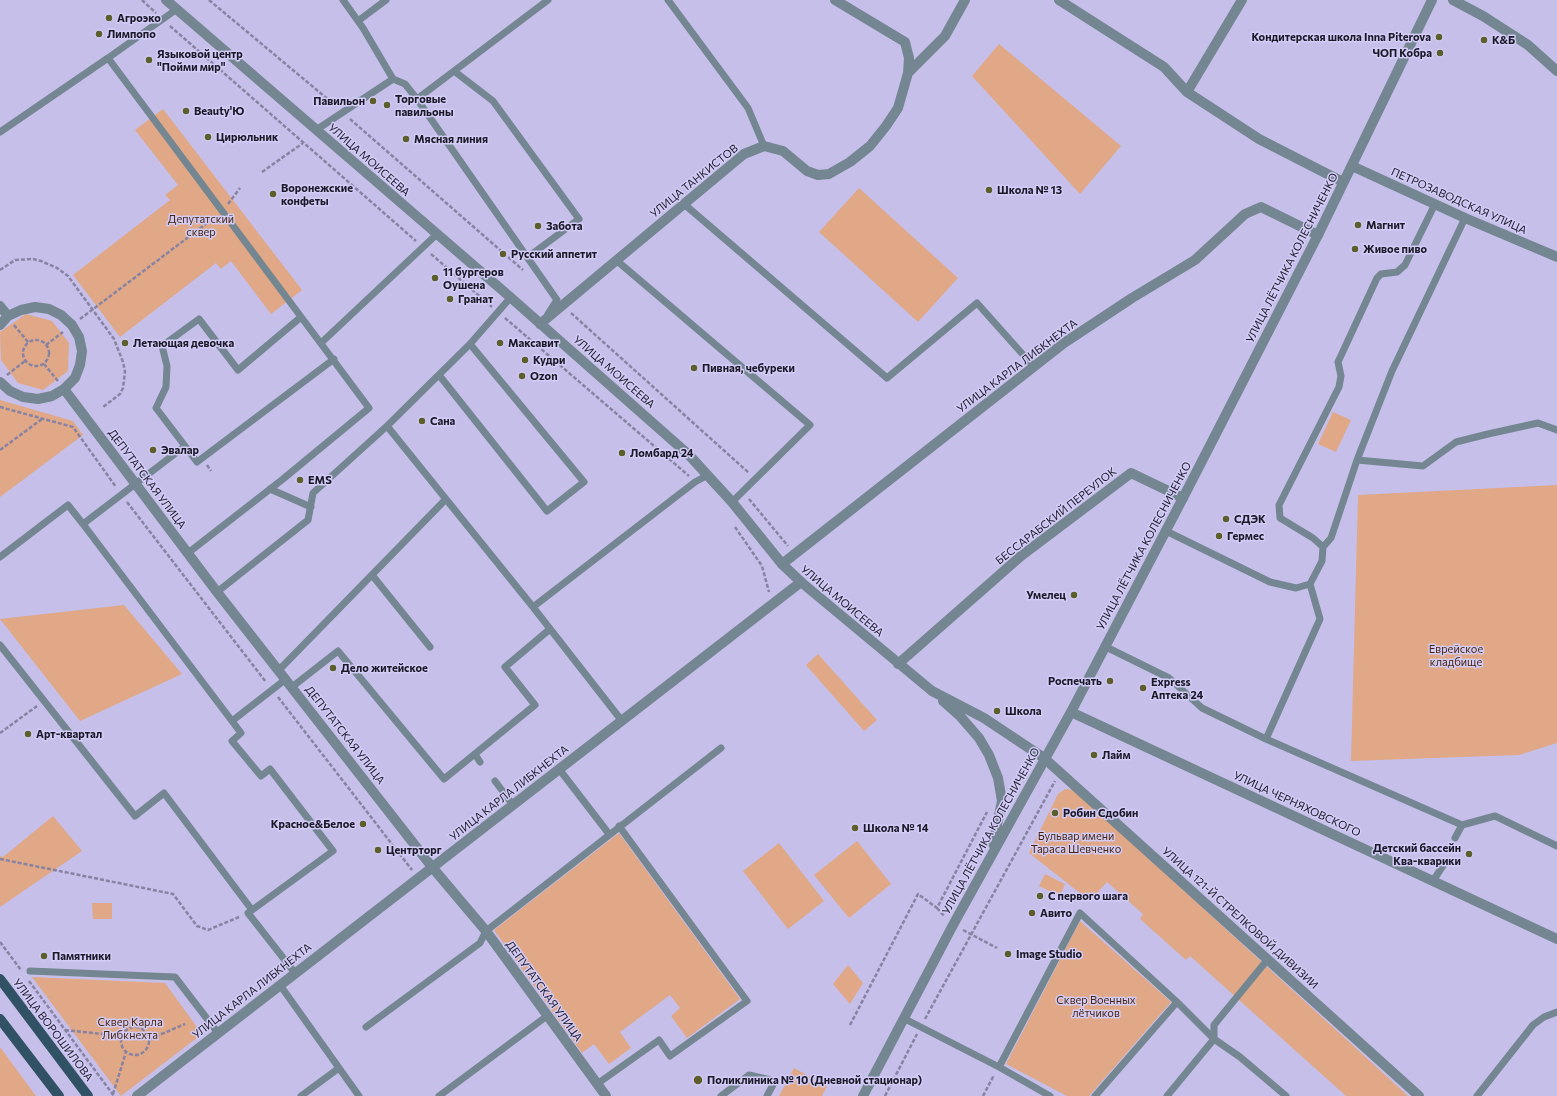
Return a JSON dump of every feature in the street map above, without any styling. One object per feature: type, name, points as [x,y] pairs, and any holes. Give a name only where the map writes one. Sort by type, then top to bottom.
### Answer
[{"type":"main road","name":"УЛИЦА ВОРОШИЛОВА","points":[[0,979],[88,1096]]},
{"type":"main road","points":[[0,1019],[59,1096]]},
{"type":"street","points":[[764,146],[783,151],[807,171],[818,175],[829,174],[850,162],[870,146],[898,108],[908,73],[909,58],[905,42],[835,0]]},
{"type":"street","points":[[908,73],[945,36],[965,0]]},
{"type":"street","points":[[1059,0],[1164,67],[1187,92],[1259,139],[1343,182]]},
{"type":"street","points":[[1187,92],[1242,0]]},
{"type":"street","name":"УЛИЦА ЛЁТЧИКА КОЛЕСНИЧЕНКО","points":[[863,1096],[905,1019],[953,924],[1044,758],[1071,712],[1104,646],[1166,531],[1318,235],[1432,0]]},
{"type":"street","points":[[1453,0],[1483,16],[1528,45],[1557,70]]},
{"type":"street","name":"УЛИЦА МОИСЕЕВА","points":[[172,3],[689,455],[732,502],[782,564],[801,582],[932,691],[984,718],[1044,758]]},
{"type":"street","name":"УЛИЦА ТАНКИСТОВ","points":[[540,324],[744,154],[764,146]]},
{"type":"street","name":"ПЕТРОЗАВОДСКАЯ УЛИЦА","points":[[1352,166],[1465,218],[1557,257]]},
{"type":"street","name":"УЛИЦА КАРЛА ЛИБКНЕХТА","points":[[782,564],[1064,343],[1126,302],[1195,260],[1245,214],[1261,207],[1318,235]]},
{"type":"street","points":[[0,306],[8,316]]},
{"type":"street","points":[[0,325],[8,316],[21,310],[34,307],[49,309],[62,315],[72,325],[79,337],[82,351],[80,365],[74,378],[64,389],[52,396],[38,399],[23,397],[10,391],[0,382]]},
{"type":"street","name":"ДЕПУТАТСКАЯ УЛИЦА","points":[[64,389],[217,592],[432,867],[486,931],[606,1096]]},
{"type":"street","name":"БЕССАРАБСКИЙ ПЕРЕУЛОК","points":[[898,664],[1021,556],[1131,473],[1183,498]]},
{"type":"street","name":"УЛИЦА КАРЛА ЛИБКНЕХТА","points":[[136,1096],[801,582]]},
{"type":"street","points":[[932,691],[960,716],[979,738],[998,778],[1002,801],[990,858]]},
{"type":"street","name":"УЛИЦА ЧЕРНЯХОВСКОГО","points":[[1071,712],[1557,939]]},
{"type":"street","name":"УЛИЦА 121-Й СТРЕЛКОВОЙ ДИВИЗИИ","points":[[1044,758],[1268,958],[1419,1096]]},
{"type":"lane","points":[[343,0],[358,21],[393,79],[405,84],[418,99],[558,300],[540,324]]},
{"type":"lane","points":[[358,21],[386,0]]},
{"type":"lane","points":[[418,99],[548,0]]},
{"type":"lane","points":[[668,0],[748,108],[764,146]]},
{"type":"lane","points":[[0,132],[108,58],[162,18],[172,3]]},
{"type":"lane","points":[[108,58],[334,359],[369,408],[270,489],[188,553]]},
{"type":"lane","points":[[454,71],[493,102],[579,218],[528,257]]},
{"type":"lane","points":[[316,130],[393,79]]},
{"type":"lane","points":[[684,204],[887,378],[976,303],[1034,367]]},
{"type":"lane","points":[[1322,547],[1312,538],[1280,518],[1279,505],[1339,387],[1341,376],[1338,362],[1377,278],[1381,274],[1397,272],[1405,265],[1435,204]]},
{"type":"lane","points":[[1266,739],[1320,619],[1310,584],[1322,561],[1322,547],[1331,538],[1357,460],[1392,372],[1465,218]]},
{"type":"lane","points":[[321,343],[437,234]]},
{"type":"lane","points":[[616,260],[810,425],[732,502]]},
{"type":"lane","points":[[217,592],[308,520],[313,493],[387,426],[439,375],[470,344],[510,297]]},
{"type":"lane","points":[[301,317],[238,370],[199,319],[162,346],[167,366],[166,387],[156,408],[197,462],[334,359]]},
{"type":"lane","points":[[439,375],[547,511],[584,482],[470,344]]},
{"type":"lane","points":[[1357,460],[1423,466],[1456,442],[1538,423],[1557,430]]},
{"type":"lane","points":[[387,426],[533,607],[622,721]]},
{"type":"lane","points":[[83,524],[185,446]]},
{"type":"lane","points":[[533,607],[695,482],[708,475]]},
{"type":"lane","points":[[270,489],[310,508]]},
{"type":"lane","points":[[279,670],[446,499]]},
{"type":"lane","points":[[0,557],[68,505],[241,733],[232,741],[261,776],[270,769],[333,851],[250,911]]},
{"type":"lane","points":[[1166,531],[1270,582],[1296,588],[1310,584]]},
{"type":"lane","points":[[372,575],[430,647]]},
{"type":"lane","points":[[292,687],[338,651],[444,779],[535,705],[505,667],[550,629]]},
{"type":"lane","points":[[0,645],[135,816],[164,793],[295,973]]},
{"type":"lane","points":[[1104,646],[1169,678],[1202,708],[1266,739],[1462,825],[1495,816],[1557,846]]},
{"type":"lane","points":[[232,721],[286,679]]},
{"type":"lane","points":[[366,1027],[480,942],[486,931],[721,748]]},
{"type":"lane","points":[[475,754],[480,762]]},
{"type":"lane","points":[[559,769],[609,834]]},
{"type":"lane","points":[[495,781],[513,805]]},
{"type":"lane","points":[[1455,838],[1462,825]]},
{"type":"lane","points":[[597,1084],[659,1040],[670,1056],[747,1001],[619,826]]},
{"type":"lane","points":[[1433,881],[1444,864]]},
{"type":"lane","points":[[999,1067],[1080,913],[1177,1002],[1214,1039],[1240,1057],[1286,1096]]},
{"type":"lane","points":[[1167,1096],[1214,1039],[1214,1025],[1268,958]]},
{"type":"lane","points":[[26,972],[175,977],[218,1033]]},
{"type":"lane","points":[[280,985],[359,1096]]},
{"type":"lane","points":[[1095,1096],[1177,1002]]},
{"type":"lane","points":[[1477,1096],[1533,1025],[1544,1017],[1557,1012]]},
{"type":"lane","points":[[439,1096],[547,1016]]},
{"type":"lane","points":[[905,1019],[999,1067],[1050,1096]]},
{"type":"lane","points":[[301,1096],[339,1068]]},
{"type":"lane","points":[[721,1096],[749,1075],[775,1081],[767,1096]]},
{"type":"path","points":[[142,0],[303,143],[695,482]]},
{"type":"path","points":[[209,0],[343,112],[528,274]]},
{"type":"path","points":[[262,172],[303,143]]},
{"type":"path","points":[[46,345],[203,227]]},
{"type":"path","points":[[0,270],[14,260],[33,259],[50,264],[68,276],[114,339],[123,362],[125,372],[123,388],[120,394],[103,407]]},
{"type":"path","points":[[562,305],[755,478]]},
{"type":"path","points":[[15,325],[28,342]]},
{"type":"path","points":[[36,340],[46,345],[48,348],[49,357],[44,364],[34,367],[25,361],[23,357],[23,349],[28,342],[36,340]]},
{"type":"path","points":[[10,372],[25,361]]},
{"type":"path","points":[[44,364],[56,380]]},
{"type":"path","points":[[0,407],[73,427],[121,495],[418,878]]},
{"type":"path","points":[[0,450],[42,419]]},
{"type":"path","points":[[742,491],[795,554]]},
{"type":"path","points":[[732,522],[762,566],[772,604]]},
{"type":"path","points":[[0,733],[44,700]]},
{"type":"path","points":[[885,1096],[1057,777]]},
{"type":"path","points":[[850,1025],[918,894],[937,908],[989,808]]},
{"type":"path","points":[[0,859],[173,894],[197,926],[208,930],[250,911]]},
{"type":"path","points":[[971,934],[997,948]]},
{"type":"path","points":[[0,942],[26,972]]},
{"type":"path","points":[[28,980],[113,1095]]},
{"type":"path","points":[[150,1039],[185,1024]]},
{"type":"path","points":[[140,1027],[148,1034],[150,1039],[147,1050],[142,1054],[131,1055],[122,1048],[121,1036],[128,1028],[140,1027]]},
{"type":"path","points":[[65,1030],[121,1036]]},
{"type":"path","points":[[113,1095],[126,1052]]},
{"type":"path","points":[[983,1096],[999,1067]]},
{"type":"green space","points":[[999,44],[1121,146],[1080,194],[972,76]]},
{"type":"green space","name":"Депутатский сквер","points":[[163,109],[302,290],[271,314],[231,261],[221,269],[216,263],[120,337],[73,275],[170,200],[165,195],[178,185],[135,130]]},
{"type":"green space","points":[[859,188],[958,278],[918,322],[819,232]]},
{"type":"green space","points":[[26,314],[52,321],[69,343],[68,371],[43,390],[18,383],[1,360],[0,332]]},
{"type":"green space","points":[[0,400],[73,421],[83,435],[0,497]]},
{"type":"green space","points":[[1333,412],[1351,420],[1336,452],[1318,444]]},
{"type":"green space","name":"Еврейское кладбище","points":[[1557,485],[1557,743],[1519,755],[1351,761],[1358,495]]},
{"type":"green space","points":[[124,605],[182,674],[80,721],[0,619]]},
{"type":"green space","points":[[818,654],[877,720],[864,731],[806,665]]},
{"type":"green space","name":"Бульвар имени Тараса Шевченко","points":[[1065,789],[1074,790],[1408,1096],[1346,1096],[1190,956],[1186,960],[1140,919],[1143,914],[1107,882],[1090,901],[1029,853],[1058,794]]},
{"type":"green space","points":[[53,816],[82,851],[0,907],[0,856],[3,857]]},
{"type":"green space","points":[[619,833],[740,999],[687,1038],[671,1016],[680,1008],[670,995],[620,1032],[631,1048],[609,1064],[594,1044],[582,1053],[494,930]]},
{"type":"green space","points":[[857,841],[891,884],[849,918],[814,875]]},
{"type":"green space","points":[[779,843],[824,901],[788,929],[743,871]]},
{"type":"green space","points":[[1045,874],[1065,884],[1060,896],[1039,886]]},
{"type":"green space","points":[[92,903],[112,903],[112,919],[93,919]]},
{"type":"green space","name":"Сквер Военных лётчиков","points":[[1080,921],[1171,1002],[1089,1096],[1067,1096],[1006,1064]]},
{"type":"green space","points":[[848,965],[863,983],[850,1004],[833,984]]},
{"type":"green space","name":"Сквер Карла Либкнехта","points":[[32,977],[165,983],[202,1034],[121,1096]]},
{"type":"green space","points":[[0,1047],[36,1096],[0,1096]]},
{"type":"green space","points":[[794,1068],[827,1086],[822,1096],[779,1096]]},
{"type":"place","name":"Агроэко","points":[[109,18]]},
{"type":"place","name":"Лимпопо","points":[[99,34]]},
{"type":"place","name":"Кондитерская школа Inna Piterova","points":[[1439,37]]},
{"type":"place","name":"К&Б","points":[[1484,40]]},
{"type":"place","name":"ЧОП Кобра","points":[[1440,53]]},
{"type":"place","name":"Языковой центр \"Пойми мир\"","points":[[149,60]]},
{"type":"place","name":"Павильон","points":[[373,101]]},
{"type":"place","name":"Торговые павильоны","points":[[387,105]]},
{"type":"place","name":"Beauty'Ю","points":[[186,111]]},
{"type":"place","name":"Цирюльник","points":[[208,137]]},
{"type":"place","name":"Мясная линия","points":[[406,139]]},
{"type":"place","name":"Школа № 13","points":[[989,190]]},
{"type":"place","name":"Воронежские конфеты","points":[[273,194]]},
{"type":"place","name":"Магнит","points":[[1358,225]]},
{"type":"place","name":"Забота","points":[[538,226]]},
{"type":"place","name":"Живое пиво","points":[[1355,249]]},
{"type":"place","name":"Русский аппетит","points":[[503,254]]},
{"type":"place","name":"11 бургеров Оушена","points":[[435,278]]},
{"type":"place","name":"Гранат","points":[[450,299]]},
{"type":"place","name":"Летающая девочка","points":[[125,343]]},
{"type":"place","name":"Максавит","points":[[500,343]]},
{"type":"place","name":"Кудри","points":[[525,360]]},
{"type":"place","name":"Пивная, чебуреки","points":[[694,368]]},
{"type":"place","name":"Ozon","points":[[522,376]]},
{"type":"place","name":"Сана","points":[[422,421]]},
{"type":"place","name":"Эвалар","points":[[153,450]]},
{"type":"place","name":"Ломбард 24","points":[[622,453]]},
{"type":"place","name":"EMS","points":[[300,480]]},
{"type":"place","name":"СДЭК","points":[[1226,519]]},
{"type":"place","name":"Гермес","points":[[1219,536]]},
{"type":"place","name":"Умелец","points":[[1074,595]]},
{"type":"place","name":"Дело житейское","points":[[333,668]]},
{"type":"place","name":"Роспечать","points":[[1110,681]]},
{"type":"place","name":"Express Аптека 24","points":[[1143,688]]},
{"type":"place","name":"Школа","points":[[997,711]]},
{"type":"place","name":"Арт-квартал","points":[[28,734]]},
{"type":"place","name":"Лайм","points":[[1094,755]]},
{"type":"place","name":"Робин Сдобин","points":[[1055,813]]},
{"type":"place","name":"Красное&Белое","points":[[363,824]]},
{"type":"place","name":"Школа № 14","points":[[855,828]]},
{"type":"place","name":"Центрторг","points":[[378,850]]},
{"type":"place","name":"Детский бассейн Ква-кварики","points":[[1469,854]]},
{"type":"place","name":"С первого шага","points":[[1040,896]]},
{"type":"place","name":"Авито","points":[[1032,913]]},
{"type":"place","name":"Image Studio","points":[[1008,954]]},
{"type":"place","name":"Памятники","points":[[44,956]]},
{"type":"place","name":"Поликлиника № 10 (Дневной стационар)","points":[[698,1080]]}]
